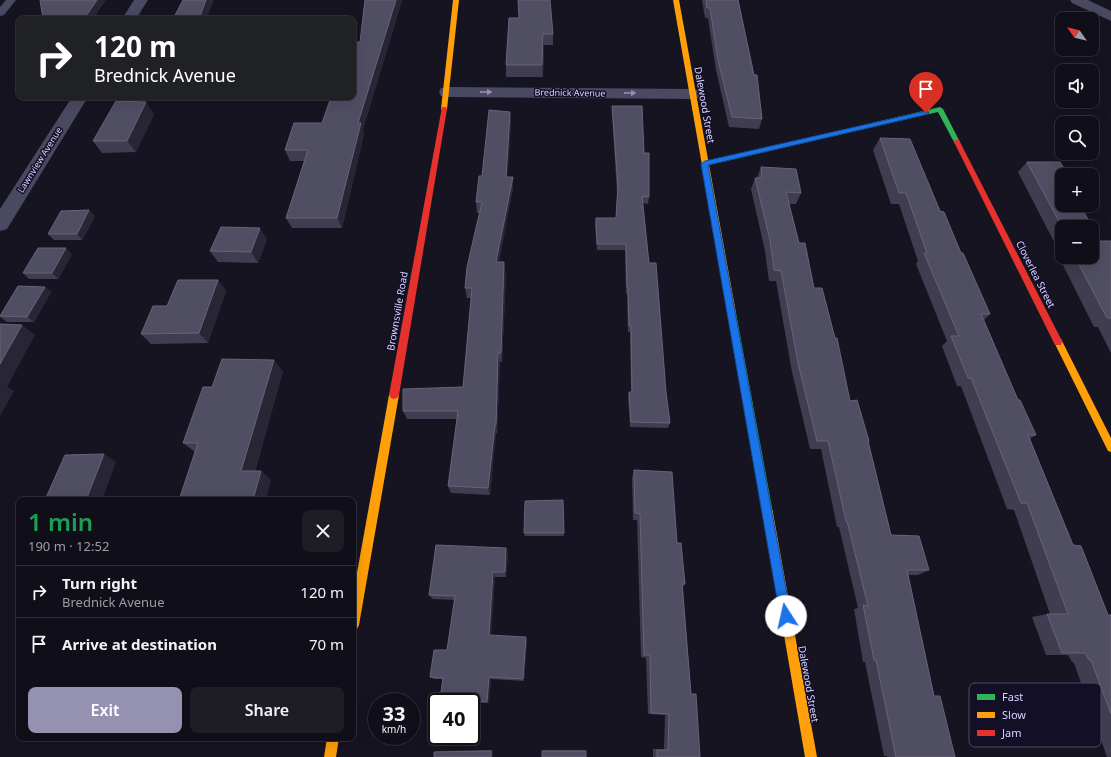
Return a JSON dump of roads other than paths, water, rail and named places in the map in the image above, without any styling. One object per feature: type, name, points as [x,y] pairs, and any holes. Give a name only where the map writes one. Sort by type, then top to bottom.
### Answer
[{"type":"street","points":[[131,16],[141,0]]},
{"type":"street","name":"Brownsville Road","points":[[356,608],[447,92],[456,0]]},
{"type":"street","name":"Dalewood Street","points":[[676,0],[811,757]]},
{"type":"street","points":[[1077,0],[1111,17]]},
{"type":"street","name":"Brednick Avenue","points":[[447,92],[692,94]]},
{"type":"street","name":"Lawnview Avenue","points":[[0,224],[78,100]]},
{"type":"street","name":"Cloverlea Street","points":[[705,164],[940,109],[1111,448]]},
{"type":"street","points":[[330,757],[333,741]]},
{"type":"lane","points":[[0,13],[11,0]]}]
